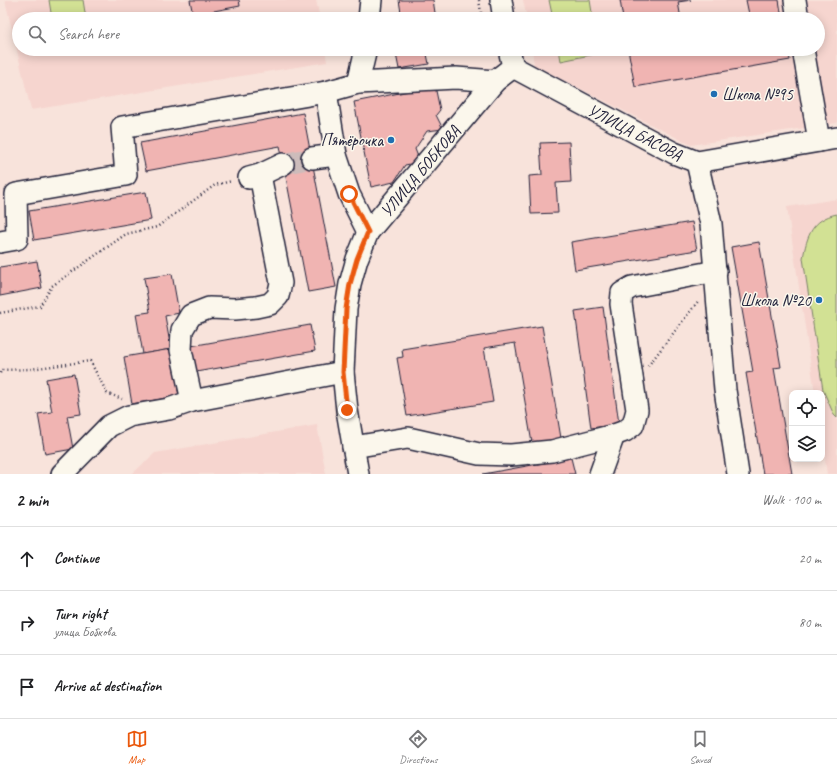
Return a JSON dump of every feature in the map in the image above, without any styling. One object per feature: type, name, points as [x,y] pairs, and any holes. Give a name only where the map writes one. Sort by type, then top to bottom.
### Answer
[{"type":"street","points":[[369,12],[370,0]]},
{"type":"street","points":[[501,0],[503,12]]},
{"type":"street","points":[[795,0],[797,12]]},
{"type":"street","points":[[358,83],[364,56]]},
{"type":"street","points":[[805,56],[828,140]]},
{"type":"street","name":"УЛИЦА БАСОВА","points":[[511,58],[674,153],[696,162],[828,140]]},
{"type":"street","name":"УЛИЦА БОБКОВА","points":[[358,474],[343,372],[346,309],[350,284],[357,259],[368,232],[495,81],[511,58]]},
{"type":"street","points":[[0,242],[17,239],[16,194],[126,175],[122,127],[326,92],[358,83],[456,78],[495,81]]},
{"type":"street","points":[[326,92],[336,155],[349,194],[368,232]]},
{"type":"street","points":[[312,158],[336,155]]},
{"type":"street","points":[[696,162],[711,224],[725,390],[738,474]]},
{"type":"street","points":[[192,401],[181,350],[182,330],[191,315],[209,308],[235,309],[270,304],[278,296],[281,283],[254,176],[283,164]]},
{"type":"street","points":[[353,447],[408,438],[479,454],[511,455],[552,451],[625,431],[633,425],[637,410],[621,304],[622,293],[632,287],[716,274]]},
{"type":"street","points":[[62,474],[109,426],[129,416],[169,409],[192,401],[343,372]]},
{"type":"street","points":[[600,474],[614,435]]},
{"type":"path","points":[[479,0],[481,12]]},
{"type":"path","points":[[0,313],[40,306],[52,286],[126,234],[157,227],[215,185],[254,176]]},
{"type":"path","points":[[634,384],[716,274]]},
{"type":"path","points":[[0,373],[2,370],[30,369],[90,361],[106,393],[126,401]]},
{"type":"shaded area","points":[[5,0],[316,0],[319,12],[12,12],[12,30]]},
{"type":"shaded area","name":"Школа №95","points":[[523,0],[837,0],[837,123],[691,145],[534,65],[533,56],[825,56],[825,12],[526,12]]},
{"type":"shaded area","points":[[18,56],[326,56],[327,62],[31,110]]},
{"type":"shaded area","name":"Школа №20","points":[[837,199],[837,474],[827,474],[825,460],[825,390],[815,390],[787,207]]},
{"type":"shaded area","points":[[317,425],[326,474],[132,474],[155,453]]},
{"type":"green space","points":[[49,0],[83,0],[85,12],[51,12]]},
{"type":"green space","points":[[549,0],[590,0],[592,12],[552,12]]},
{"type":"green space","points":[[560,56],[585,56],[561,61]]},
{"type":"green space","points":[[837,214],[837,418],[834,415],[825,395],[825,390],[823,390],[803,258],[806,243],[812,230],[816,224],[829,216]]},
{"type":"building","points":[[190,0],[239,0],[240,6],[209,12],[192,12]]},
{"type":"building","points":[[399,0],[433,0],[435,12],[401,12]]},
{"type":"building","points":[[620,0],[691,0],[678,2],[680,12],[622,12]]},
{"type":"building","points":[[746,0],[779,0],[781,12],[749,12]]},
{"type":"building","points":[[396,56],[427,56],[429,64],[399,69]]},
{"type":"building","points":[[629,56],[789,56],[790,60],[635,87]]},
{"type":"building","name":"Пятёрочка","points":[[435,86],[440,110],[436,115],[443,129],[427,131],[415,149],[420,162],[405,165],[394,182],[371,187],[354,102]]},
{"type":"building","points":[[303,113],[336,287],[308,292],[280,146],[146,171],[140,143]]},
{"type":"building","points":[[569,142],[571,182],[556,183],[558,213],[531,214],[529,176],[542,175],[540,143]]},
{"type":"building","points":[[146,192],[151,220],[34,240],[29,211]]},
{"type":"building","points":[[692,222],[697,250],[575,270],[571,242]]},
{"type":"building","points":[[759,242],[781,367],[774,368],[792,474],[763,474],[746,373],[753,372],[731,247]]},
{"type":"building","points":[[37,261],[42,288],[0,296],[0,267]]},
{"type":"building","points":[[172,274],[179,313],[165,316],[171,349],[143,354],[136,314],[150,312],[144,278]]},
{"type":"building","points":[[603,307],[619,424],[591,428],[575,311]]},
{"type":"building","points":[[310,325],[315,351],[196,372],[191,346]]},
{"type":"building","points":[[542,326],[562,444],[533,449],[515,343],[484,348],[493,402],[407,416],[397,358],[403,357],[402,349]]},
{"type":"building","points":[[171,349],[179,396],[132,404],[124,357]]},
{"type":"building","points":[[74,374],[81,414],[67,416],[73,449],[45,454],[38,414],[52,412],[46,379]]},
{"type":"building","points":[[571,458],[575,474],[483,474]]},
{"type":"tunnel","points":[[283,164],[312,158]]},
{"type":"place","name":"Школа №95","points":[[714,94]]},
{"type":"place","name":"Пятёрочка","points":[[391,140]]},
{"type":"place","name":"Школа №20","points":[[819,300]]},
{"type":"route","points":[[347,410],[343,372],[346,309],[350,284],[357,259],[368,232],[349,194]]}]
